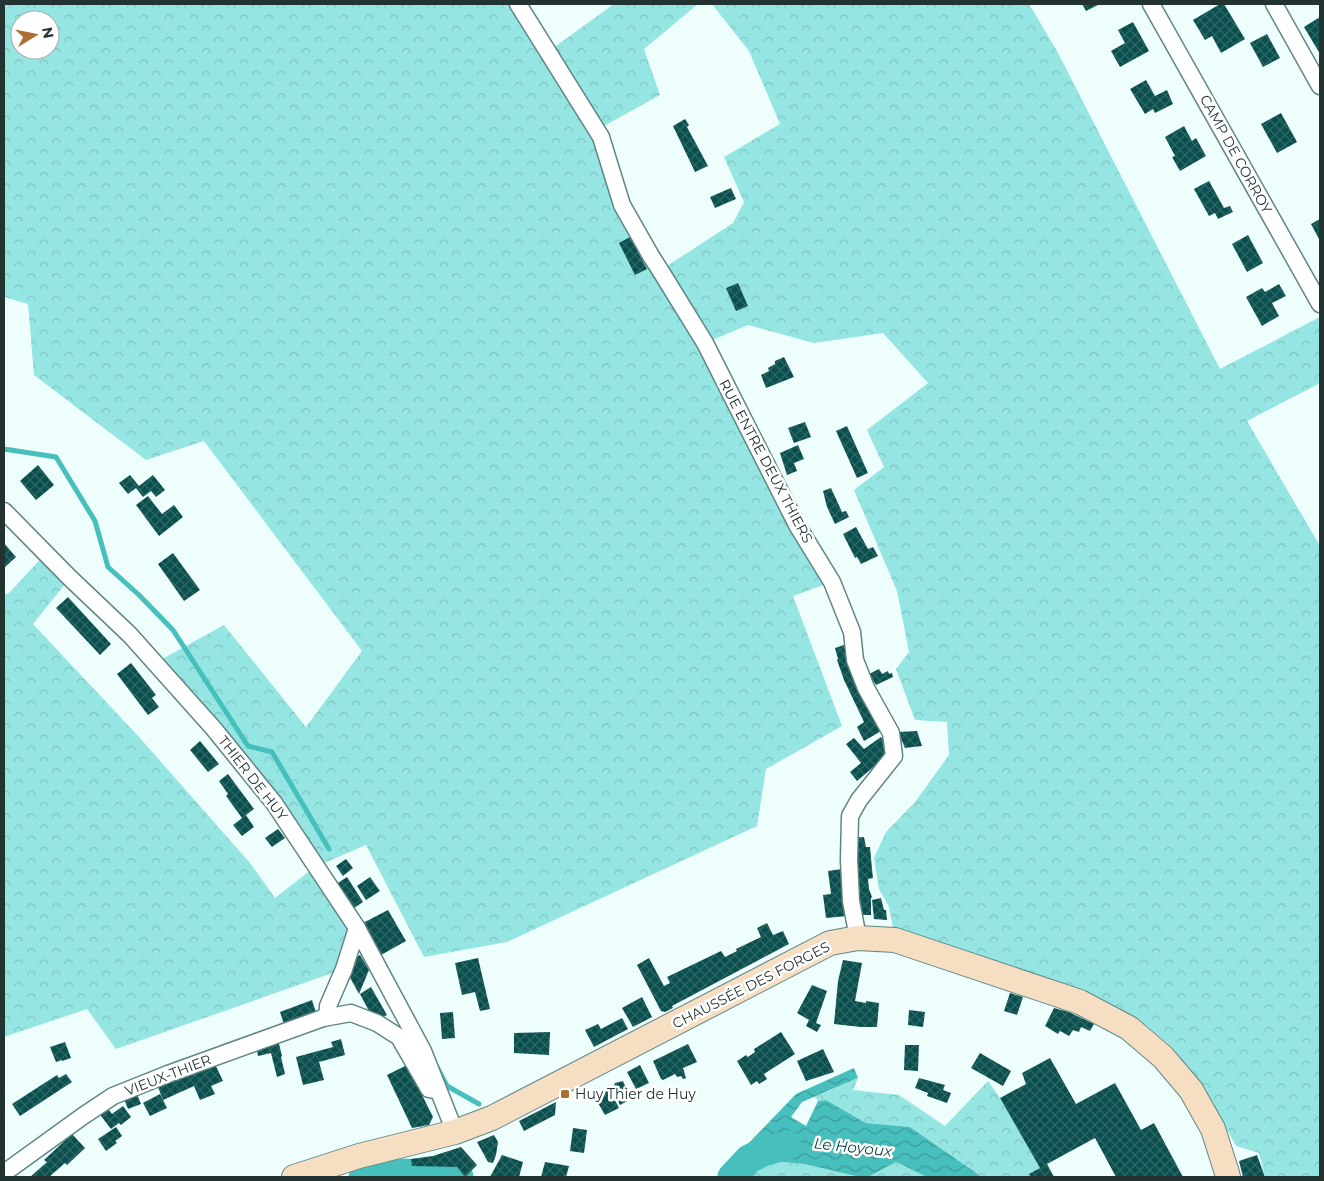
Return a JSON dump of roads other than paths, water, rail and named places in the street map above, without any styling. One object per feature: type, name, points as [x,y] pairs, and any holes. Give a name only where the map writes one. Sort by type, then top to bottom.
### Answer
[{"type":"main road","name":"CHAUSSÉE DES FORGES","points":[[294,1177],[359,1156],[455,1132],[492,1118],[830,943],[858,938],[895,940],[1080,1002],[1129,1028],[1163,1057],[1191,1090],[1213,1129],[1228,1177]]},
{"type":"street","name":"RUE ENTRE DEUX THIERS","points":[[518,4],[601,138],[622,205],[651,256],[705,342],[797,525],[832,582],[852,632],[855,660],[866,688],[891,733],[894,756],[859,800],[850,816],[849,860],[852,901],[858,938]]},
{"type":"street","name":"CAMP DE CORROY","points":[[1151,4],[1320,304]]},
{"type":"street","points":[[1274,4],[1320,86]]},
{"type":"street","name":"THIER DE HUY","points":[[4,511],[130,635],[214,729],[274,803],[357,928],[423,1051],[455,1132]]},
{"type":"street","points":[[324,1018],[344,969],[357,928]]},
{"type":"street","name":"VIEUX-THIER","points":[[4,1173],[113,1096],[168,1074],[324,1018],[351,1013],[377,1023],[399,1037],[428,1089],[440,1092]]},
{"type":"water","points":[[854,1068],[858,1078],[802,1102],[791,1117],[806,1126],[818,1101],[826,1100],[866,1123],[910,1127],[982,1177],[927,1177],[896,1162],[868,1177],[860,1177],[804,1164],[749,1159],[741,1151],[796,1094]]},
{"type":"waterway","points":[[4,449],[56,457],[95,521],[108,567],[173,630],[248,746],[272,752],[329,849]]},
{"type":"waterway","points":[[437,1067],[447,1086],[479,1104]]},
{"type":"waterway","name":"Le Hoyoux","points":[[732,1177],[749,1159],[763,1152],[787,1145]]},
{"type":"waterway","name":"Le Hoyoux","points":[[363,1177],[399,1173],[438,1174],[459,1177]]},
{"type":"place","name":"Huy Thier de Huy","points":[[565,1094]]}]
